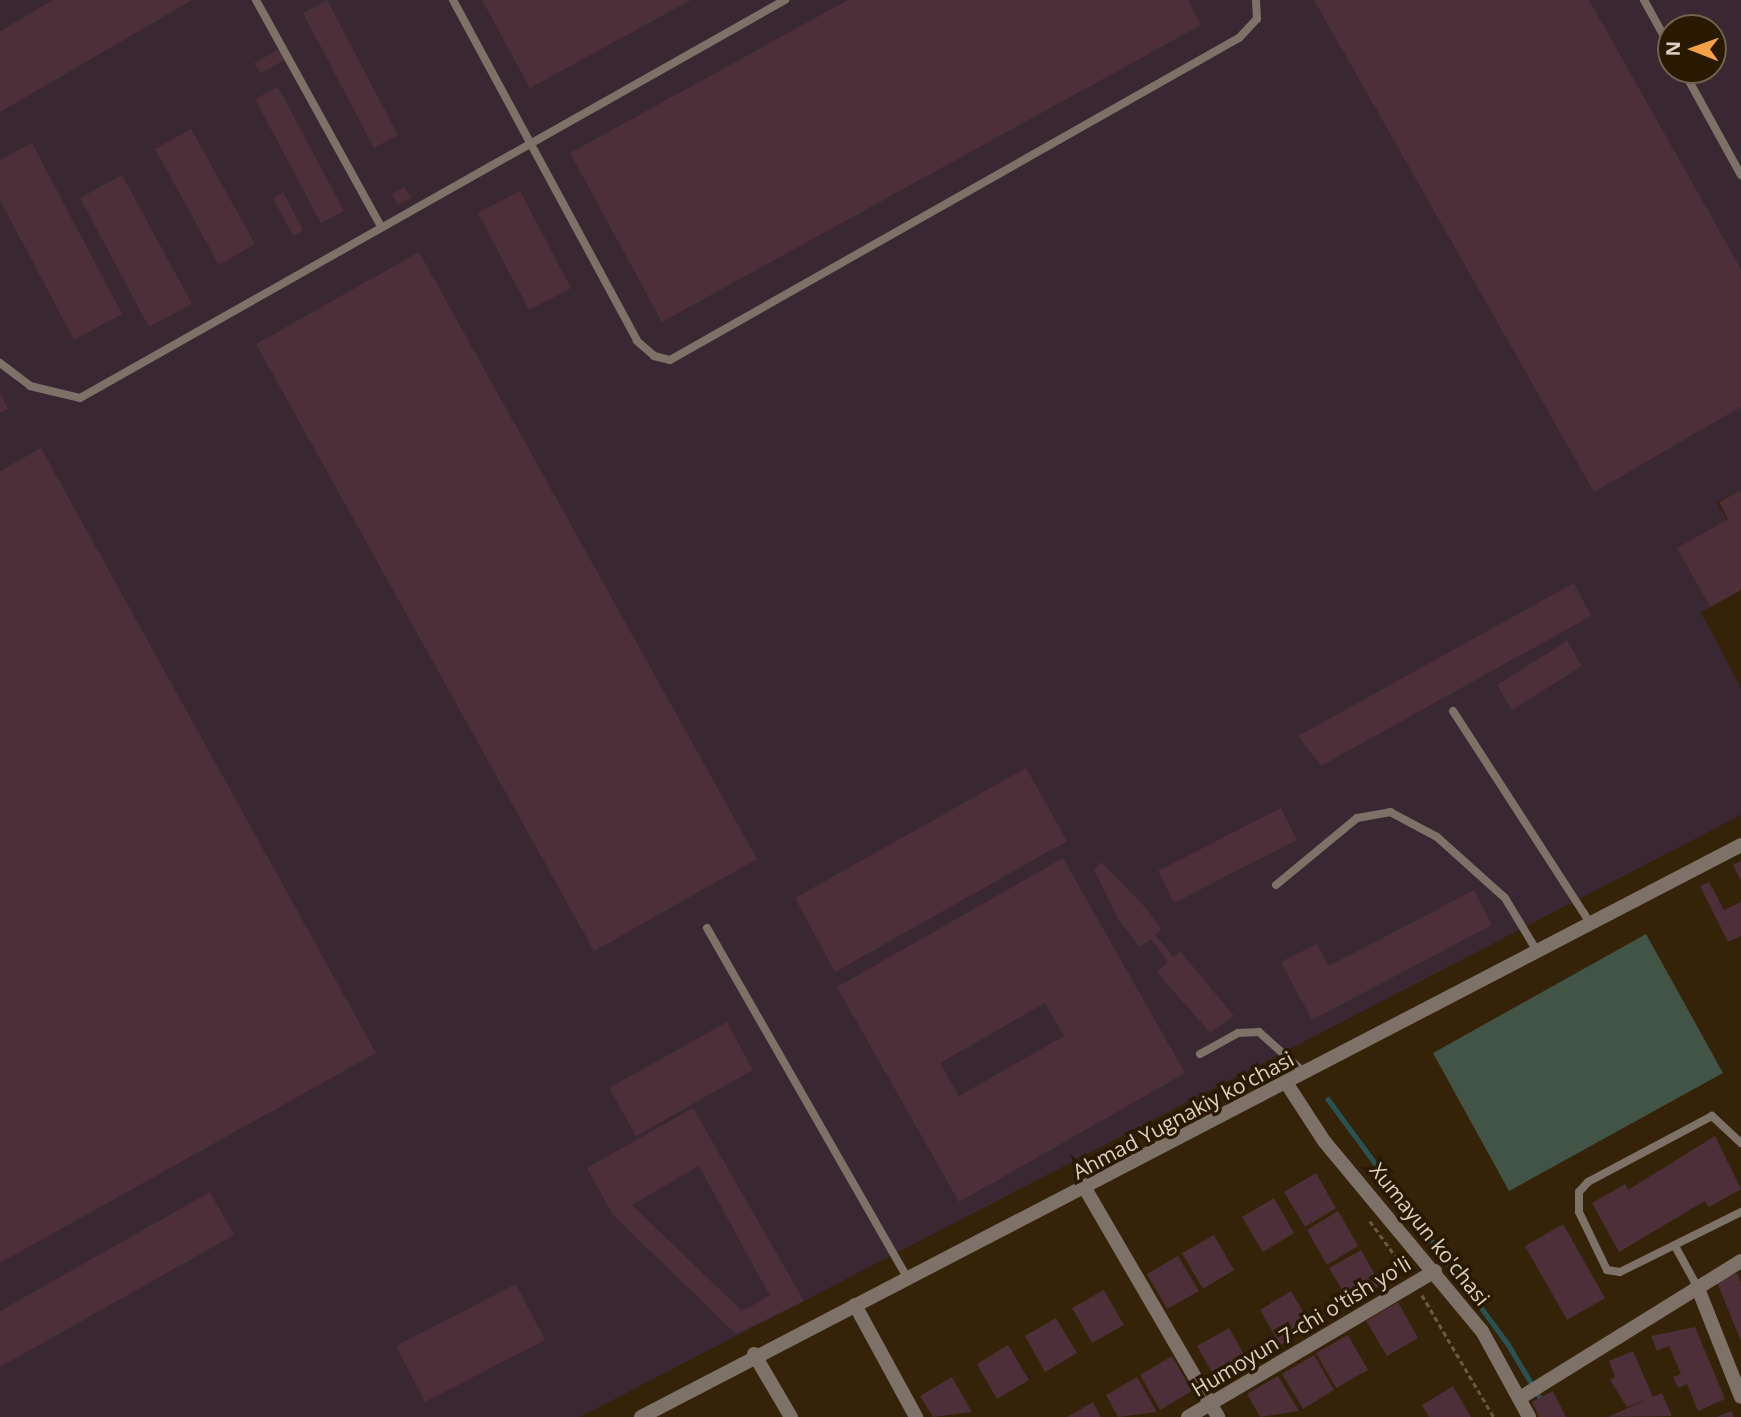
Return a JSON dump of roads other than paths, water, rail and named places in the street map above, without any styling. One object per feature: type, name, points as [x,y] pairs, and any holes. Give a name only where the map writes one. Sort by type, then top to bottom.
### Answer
[{"type":"street","name":"Ahmad Yugnakiy ko'chasi","points":[[641,1417],[754,1354],[855,1305],[906,1275],[1086,1190],[1741,845]]},
{"type":"street","name":"Xumayun ko'chasi","points":[[1286,1084],[1324,1140],[1435,1271],[1493,1347],[1523,1411]]},
{"type":"street","points":[[1086,1190],[1215,1410]]},
{"type":"street","points":[[1523,1411],[1581,1365],[1602,1343],[1741,1261]]},
{"type":"street","name":"Humoyun 7-chi o'tish yo'li","points":[[1188,1417],[1215,1410],[1435,1271]]},
{"type":"street","points":[[1697,1286],[1741,1397]]},
{"type":"street","points":[[855,1305],[916,1417]]},
{"type":"street","points":[[754,1354],[791,1417]]},
{"type":"lane","points":[[256,0],[382,228]]},
{"type":"lane","points":[[453,0],[534,144],[638,341],[670,360],[1239,37],[1257,19],[1256,0]]},
{"type":"lane","points":[[0,363],[30,386],[79,398],[534,144],[785,0]]},
{"type":"lane","points":[[1644,0],[1657,24]]},
{"type":"lane","points":[[1691,84],[1741,175]]},
{"type":"lane","points":[[1453,711],[1590,923]]},
{"type":"lane","points":[[1276,886],[1357,818],[1390,812],[1437,836],[1505,898],[1537,951]]},
{"type":"lane","points":[[707,928],[906,1275]]},
{"type":"lane","points":[[1200,1054],[1238,1033],[1259,1032],[1306,1074]]},
{"type":"lane","points":[[1741,1143],[1712,1116],[1579,1192],[1584,1233],[1607,1270],[1632,1269],[1741,1212]]},
{"type":"lane","points":[[1675,1246],[1697,1286]]},
{"type":"waterway","points":[[1328,1099],[1508,1344],[1542,1401]]}]
